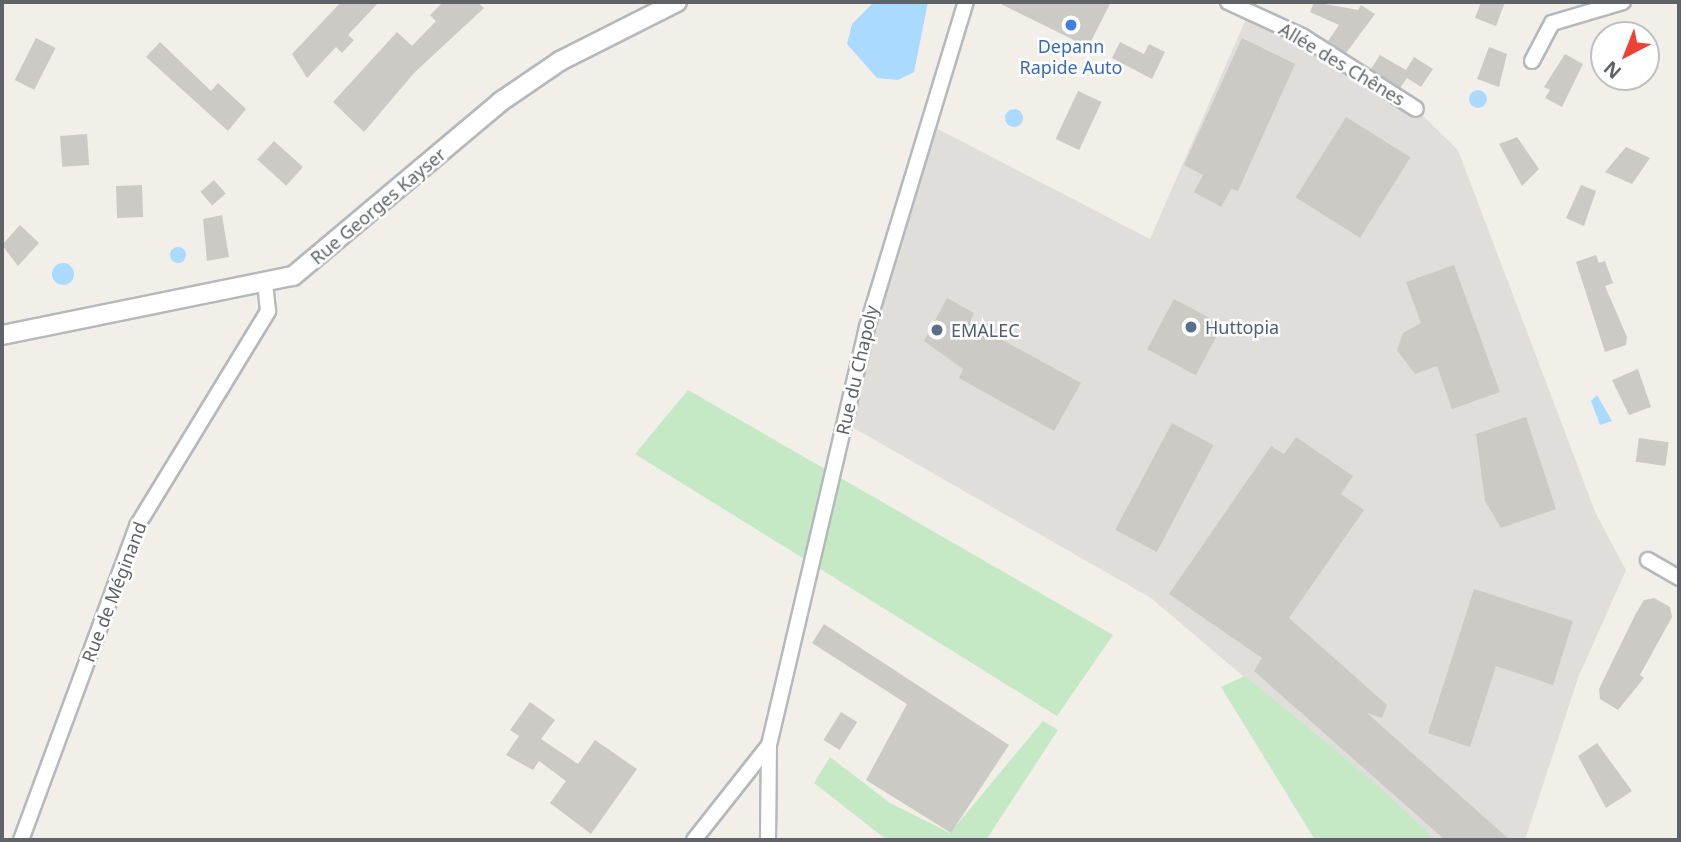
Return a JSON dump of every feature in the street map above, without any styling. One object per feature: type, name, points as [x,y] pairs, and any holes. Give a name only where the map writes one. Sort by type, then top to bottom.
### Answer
[{"type":"street","name":"Rue Georges Kayser","points":[[2,335],[265,284],[293,276],[323,256],[500,102],[559,61],[677,2]]},
{"type":"street","name":"Rue du Chapoly","points":[[768,840],[769,745],[881,269],[965,2]]},
{"type":"street","name":"Allée des Chênes","points":[[1228,2],[1302,36],[1416,108]]},
{"type":"street","points":[[1532,61],[1552,23],[1623,2]]},
{"type":"street","name":"Rue de Méginand","points":[[21,840],[137,526],[268,311],[265,284]]},
{"type":"street","points":[[1648,560],[1679,578]]},
{"type":"street","name":"Rue du Chapoly","points":[[694,840],[769,745]]},
{"type":"shaded area","points":[[1249,12],[1416,109],[1458,150],[1596,514],[1626,570],[1578,678],[1525,840],[1436,840],[1151,598],[845,423],[928,124],[1150,239]]},
{"type":"green space","points":[[688,390],[1113,635],[1057,716],[635,454]]},
{"type":"green space","points":[[1245,676],[1370,779],[1436,840],[1315,840],[1221,687]]},
{"type":"green space","points":[[1043,721],[1058,730],[986,840],[887,840],[814,783],[830,757],[890,803],[950,833]]},
{"type":"water","points":[[874,2],[928,2],[914,72],[898,80],[877,78],[847,44],[852,24]]},
{"type":"water","points":[[1478,90],[1484,93],[1487,99],[1484,105],[1478,108],[1472,105],[1469,99],[1472,93]]},
{"type":"water","points":[[1014,109],[1020,112],[1023,118],[1020,124],[1014,127],[1008,124],[1005,118],[1008,112]]},
{"type":"water","points":[[175,247],[181,247],[186,255],[184,261],[175,263],[170,258],[170,252]]},
{"type":"water","points":[[63,263],[71,266],[74,274],[71,282],[63,285],[55,282],[52,274],[55,266]]},
{"type":"water","points":[[1597,395],[1612,421],[1600,425],[1591,401]]},
{"type":"building","points":[[341,2],[379,2],[348,35],[354,40],[342,53],[336,47],[307,78],[292,54]]},
{"type":"building","points":[[443,2],[477,2],[484,8],[414,73],[364,132],[333,102],[397,32],[412,46],[436,21],[430,15]]},
{"type":"building","name":"Depann Rapide Auto","points":[[997,2],[1111,2],[1088,47]]},
{"type":"building","points":[[1314,2],[1358,10],[1361,5],[1375,14],[1346,53],[1328,41],[1339,25],[1310,12]]},
{"type":"building","points":[[1481,2],[1505,2],[1496,26],[1475,18]]},
{"type":"building","points":[[36,38],[56,48],[34,90],[15,80]]},
{"type":"building","points":[[1242,38],[1295,64],[1238,191],[1231,189],[1221,207],[1194,192],[1203,175],[1184,165]]},
{"type":"building","points":[[160,42],[211,91],[218,83],[246,109],[228,131],[146,57]]},
{"type":"building","points":[[1120,42],[1144,54],[1149,44],[1165,52],[1152,79],[1112,58]]},
{"type":"building","points":[[1489,47],[1507,54],[1499,87],[1477,79]]},
{"type":"building","points":[[1565,54],[1583,64],[1562,107],[1545,98],[1550,90],[1544,87]]},
{"type":"building","points":[[1380,55],[1406,70],[1414,57],[1433,69],[1421,87],[1407,78],[1400,88],[1371,69]]},
{"type":"building","points":[[1078,91],[1102,102],[1079,150],[1056,139]]},
{"type":"building","points":[[1346,117],[1410,157],[1360,238],[1296,198]]},
{"type":"building","points":[[87,134],[89,165],[62,167],[60,136]]},
{"type":"building","points":[[1517,137],[1539,169],[1522,186],[1499,144]]},
{"type":"building","points":[[274,141],[303,167],[286,186],[257,160]]},
{"type":"building","points":[[1626,147],[1650,158],[1632,184],[1605,172]]},
{"type":"building","points":[[214,180],[226,194],[212,205],[200,192]]},
{"type":"building","points":[[142,185],[143,217],[117,218],[116,186]]},
{"type":"building","points":[[1581,185],[1596,191],[1584,226],[1566,218]]},
{"type":"building","points":[[222,215],[229,257],[207,261],[203,219]]},
{"type":"building","points":[[20,225],[39,243],[18,266],[2,245]]},
{"type":"building","points":[[1596,255],[1599,263],[1605,261],[1613,283],[1605,286],[1627,337],[1626,345],[1605,352],[1576,262]]},
{"type":"building","points":[[1454,265],[1500,392],[1452,409],[1437,366],[1415,374],[1397,350],[1403,333],[1421,323],[1406,282]]},
{"type":"building","points":[[947,298],[974,313],[970,322],[1081,383],[1054,431],[959,378],[963,369],[924,341]]},
{"type":"building","points":[[1174,299],[1223,325],[1196,375],[1147,349]]},
{"type":"building","points":[[1638,369],[1651,407],[1629,415],[1612,380]]},
{"type":"building","points":[[1526,417],[1556,509],[1501,528],[1485,501],[1476,434]]},
{"type":"building","points":[[1172,423],[1213,445],[1157,552],[1115,530]]},
{"type":"building","points":[[1296,437],[1353,476],[1341,494],[1364,510],[1289,618],[1387,705],[1382,718],[1367,713],[1510,840],[1445,840],[1254,671],[1262,658],[1169,594],[1271,446],[1284,454]]},
{"type":"building","points":[[1639,438],[1669,442],[1665,466],[1636,462]]},
{"type":"building","points":[[1474,589],[1573,621],[1553,685],[1496,666],[1470,747],[1428,733]]},
{"type":"building","points":[[1654,598],[1670,607],[1672,617],[1640,675],[1644,678],[1618,710],[1600,699],[1599,689],[1644,600]]},
{"type":"building","points":[[824,624],[1009,745],[951,833],[866,780],[907,704],[812,643]]},
{"type":"building","points":[[530,702],[555,720],[541,739],[578,764],[595,740],[637,769],[591,834],[550,803],[566,781],[539,761],[533,770],[506,755],[519,736],[510,730]]},
{"type":"building","points":[[841,712],[857,722],[840,750],[824,740]]},
{"type":"building","points":[[1597,743],[1632,791],[1606,808],[1578,756]]},
{"type":"place","name":"Depann Rapide Auto","points":[[1071,25]]},
{"type":"place","name":"Huttopia","points":[[1191,327]]},
{"type":"place","name":"EMALEC","points":[[937,330]]}]
